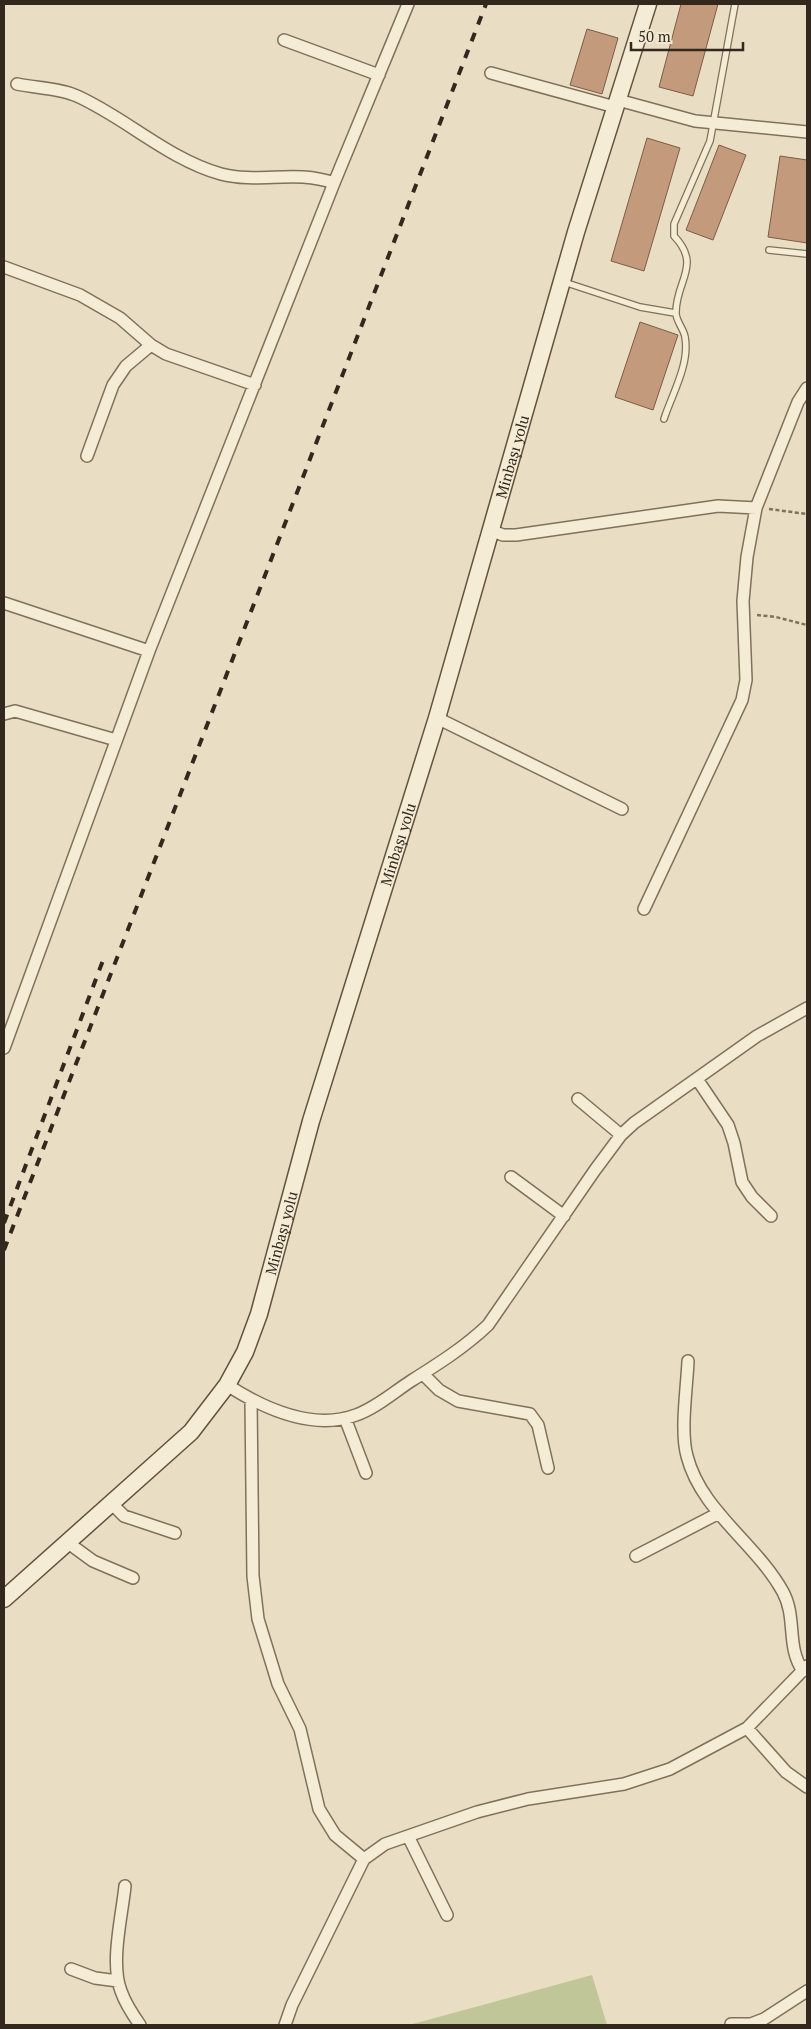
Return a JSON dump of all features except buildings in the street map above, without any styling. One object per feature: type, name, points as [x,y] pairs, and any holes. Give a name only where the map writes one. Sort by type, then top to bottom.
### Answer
[{"type":"street","points":[[4,1048],[149,651],[334,183],[408,4]]},
{"type":"street","name":"Minbaşı yolu","points":[[4,1599],[191,1432],[226,1385],[245,1352],[259,1314],[311,1121],[437,718],[562,281],[648,4]]},
{"type":"street","points":[[284,40],[379,75]]},
{"type":"street","points":[[491,73],[662,113],[713,122],[807,132]]},
{"type":"street","points":[[17,84],[76,95],[196,165],[221,174],[245,179],[295,175],[316,176],[334,183]]},
{"type":"street","points":[[4,267],[80,295],[120,318],[150,345],[166,354],[254,385]]},
{"type":"street","points":[[86,456],[113,385],[126,366],[150,345]]},
{"type":"street","points":[[644,909],[742,700],[746,680],[744,580],[756,508],[798,402],[807,388]]},
{"type":"street","points":[[490,530],[503,535],[516,535],[718,506],[756,508]]},
{"type":"street","points":[[4,603],[149,651]]},
{"type":"street","points":[[4,714],[15,711],[116,740]]},
{"type":"street","points":[[437,718],[622,809]]},
{"type":"street","points":[[226,1385],[251,1400],[302,1417],[332,1420],[345,1418],[369,1409],[423,1374],[472,1340],[488,1325],[621,1135],[647,1112],[757,1036],[807,1008]]},
{"type":"street","points":[[697,1079],[728,1126],[734,1143],[742,1182],[752,1197],[771,1216]]},
{"type":"street","points":[[578,1099],[621,1135]]},
{"type":"street","points":[[511,1176],[564,1216]]},
{"type":"street","points":[[285,2025],[296,1996],[364,1859],[385,1844],[528,1798],[624,1784],[670,1769],[747,1728],[805,1669],[797,1662],[792,1646],[792,1613],[783,1592],[774,1578],[719,1513],[690,1467],[684,1443],[688,1361]]},
{"type":"street","points":[[423,1374],[439,1390],[458,1401],[530,1414],[538,1425],[548,1468]]},
{"type":"street","points":[[251,1400],[253,1576],[258,1619],[278,1684],[300,1729],[319,1809],[335,1835],[364,1859]]},
{"type":"street","points":[[345,1418],[366,1473]]},
{"type":"street","points":[[112,1503],[124,1516],[176,1533]]},
{"type":"street","points":[[636,1556],[719,1513]]},
{"type":"street","points":[[67,1542],[93,1561],[133,1578]]},
{"type":"street","points":[[747,1728],[786,1772],[807,1786]]},
{"type":"street","points":[[408,1836],[447,1915]]},
{"type":"street","points":[[126,1886],[117,1958],[118,1981],[121,1992],[140,2025]]},
{"type":"street","points":[[71,1969],[95,1978],[118,1981]]},
{"type":"street","points":[[731,2024],[751,2024],[764,2019],[807,1991]]},
{"type":"lane","points":[[664,419],[686,356],[685,336],[675,313],[687,259],[685,247],[674,236],[674,224],[710,142],[735,4]]},
{"type":"lane","points":[[770,250],[807,254]]},
{"type":"lane","points":[[562,281],[640,307],[675,313]]},
{"type":"path","points":[[756,508],[807,514]]},
{"type":"path","points":[[746,615],[776,617],[807,625]]},
{"type":"green space","points":[[592,1975],[607,2025],[409,2025]]},
{"type":"railway","points":[[4,1250],[486,4]]},
{"type":"railway","points":[[4,1223],[105,955]]}]
